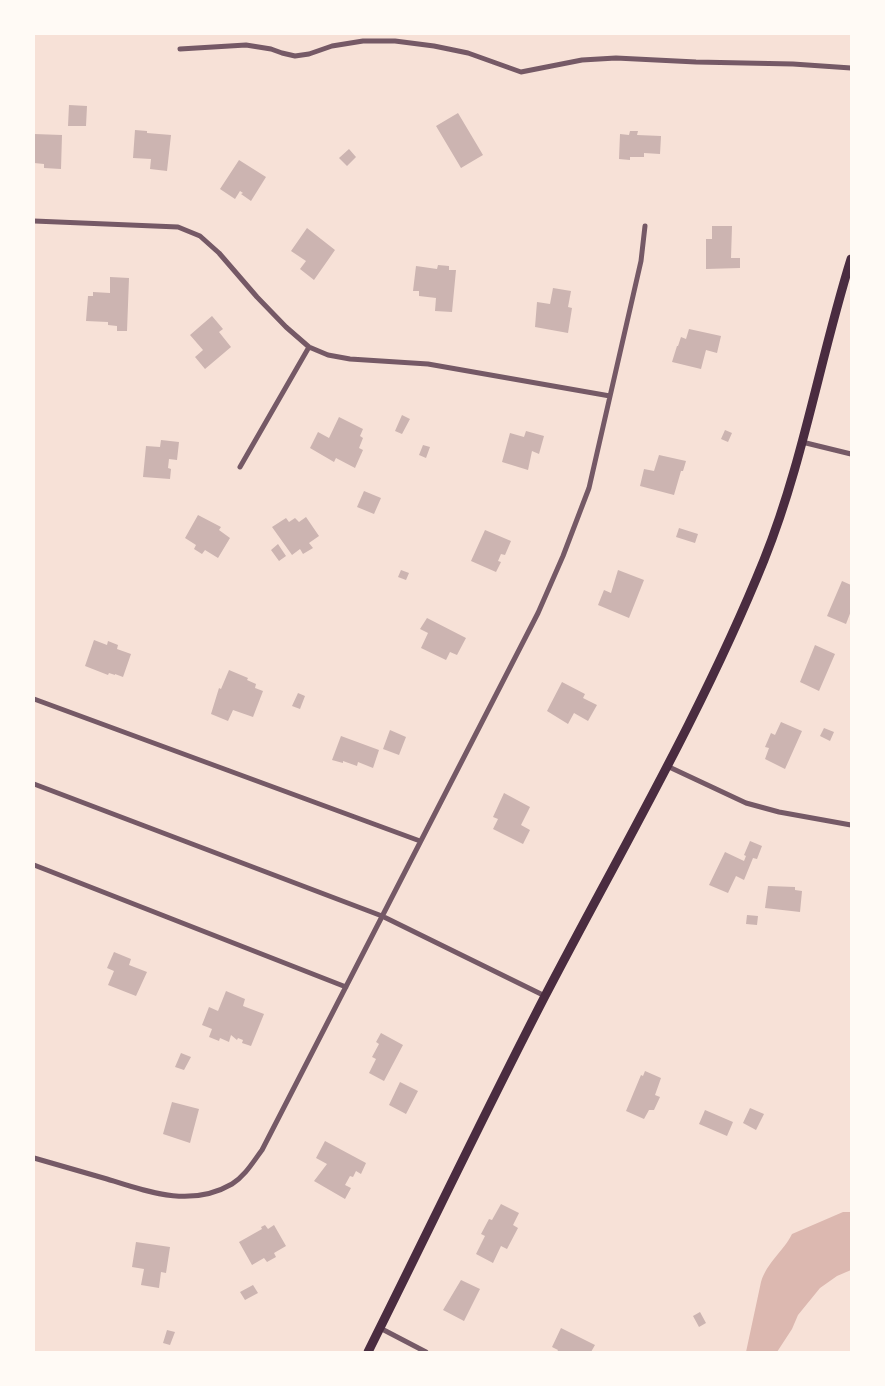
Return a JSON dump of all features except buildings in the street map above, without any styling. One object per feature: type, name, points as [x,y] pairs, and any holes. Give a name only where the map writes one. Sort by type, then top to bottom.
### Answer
[{"type":"main road","points":[[368,1352],[545,996],[667,766],[737,624],[781,513],[851,259]]},
{"type":"street","points":[[180,49],[246,46],[271,49],[296,56],[310,54],[332,46],[363,41],[395,41],[468,53],[521,72],[582,60],[616,58],[793,64],[851,68]]},
{"type":"street","points":[[34,221],[178,227],[200,236],[219,253],[280,321],[309,347],[328,355],[428,364],[610,396]]},
{"type":"street","points":[[34,1158],[156,1194],[198,1196],[216,1192],[233,1184],[248,1170],[262,1150],[538,613],[564,556],[589,488],[641,261],[645,226]]},
{"type":"street","points":[[240,468],[309,347]]},
{"type":"street","points":[[802,442],[851,454]]},
{"type":"street","points":[[34,699],[420,841]]},
{"type":"street","points":[[667,766],[746,802],[779,812],[851,825]]},
{"type":"street","points":[[34,784],[382,916],[545,996]]},
{"type":"street","points":[[34,864],[346,987]]},
{"type":"street","points":[[380,1328],[426,1352]]},
{"type":"shaded area","points":[[843,1212],[851,1212],[851,1270],[837,1276],[820,1288],[798,1315],[792,1329],[777,1352],[746,1352],[761,1282],[771,1263],[792,1234]]}]
